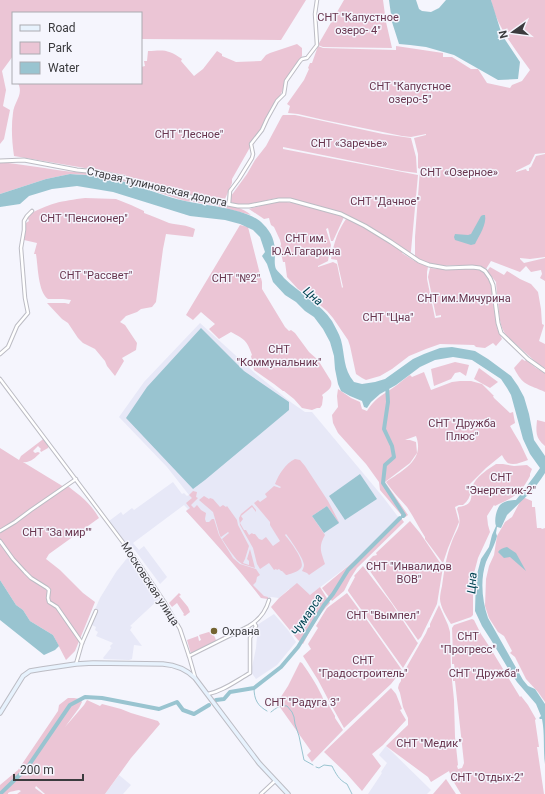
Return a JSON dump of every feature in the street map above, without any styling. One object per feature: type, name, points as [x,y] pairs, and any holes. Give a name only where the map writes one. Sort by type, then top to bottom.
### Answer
[{"type":"main road","points":[[0,713],[23,676],[30,671],[93,663],[166,664],[186,670],[195,678]]},
{"type":"main road","name":"Московская улица","points":[[195,678],[258,763],[288,794]]},
{"type":"street","points":[[229,204],[230,191],[252,158],[253,154],[251,144],[262,130],[266,119],[277,101],[284,94],[286,81],[300,61],[307,58],[317,45],[315,14],[318,0]]},
{"type":"street","name":"Старая тулиновская дорога","points":[[0,161],[24,160],[96,172],[125,178],[150,187],[180,195],[246,207],[279,200],[290,200],[341,214],[391,242],[419,261],[429,265],[446,268],[472,267],[483,270],[489,275],[492,281],[498,323],[501,333],[528,359],[545,371]]},
{"type":"street","points":[[0,354],[8,347],[18,326],[28,313],[25,298],[21,252],[24,221],[32,211]]},
{"type":"street","name":"Московская улица","points":[[0,379],[137,561],[159,594],[180,629],[195,678]]},
{"type":"street","points":[[0,531],[76,479]]},
{"type":"street","points":[[0,541],[31,578],[49,590],[49,602],[56,607],[82,643]]},
{"type":"street","points":[[189,656],[254,623],[263,613],[269,600]]},
{"type":"street","points":[[76,664],[82,643],[96,610]]},
{"type":"street","points":[[207,695],[232,684],[250,673],[250,638],[256,626],[254,623]]},
{"type":"street","points":[[262,794],[275,781]]},
{"type":"shaded area","points":[[200,323],[256,374],[292,403],[305,412],[312,412],[399,518],[357,559],[310,595],[289,589],[279,598],[261,598],[241,572],[186,511],[188,509],[184,505],[133,543],[139,550],[144,546],[167,577],[160,584],[131,545],[127,545],[109,521],[121,512],[123,515],[132,508],[134,510],[173,482],[182,494],[184,493],[187,496],[189,495],[167,467],[119,417],[144,382]]},
{"type":"shaded area","points":[[128,557],[137,565],[159,599],[130,626],[132,627],[130,630],[142,646],[134,645],[132,659],[104,659],[103,658],[113,643],[96,636],[98,632],[95,630],[96,627],[92,625],[96,615],[93,614],[100,598],[116,572]]},
{"type":"shaded area","points":[[274,614],[296,642],[277,665],[256,679],[251,672],[257,636],[254,627]]},
{"type":"shaded area","points":[[386,746],[431,790],[427,794],[368,794],[387,763],[379,755]]},
{"type":"shaded area","points":[[119,775],[131,785],[123,794],[105,794]]},
{"type":"green space","points":[[0,0],[306,0],[281,40],[142,39],[142,12],[12,12],[12,57],[2,71],[6,90],[3,106],[10,110],[4,139],[0,144]]},
{"type":"green space","name":"СНТ \"Капустное озеро- 4\"","points":[[344,0],[383,0],[392,48],[323,47],[318,45]]},
{"type":"green space","points":[[491,0],[545,0],[545,153],[535,154],[530,164],[516,172],[526,169],[529,171],[529,168],[531,167],[536,156],[545,154],[545,257],[520,259],[524,263],[545,258],[545,281],[540,278],[542,274],[541,270],[531,272],[526,266],[520,272],[491,261],[486,269],[469,265],[441,266],[423,262],[415,256],[420,169],[418,168],[418,154],[414,138],[426,134],[411,137],[402,136],[288,113],[290,106],[287,104],[304,80],[318,46],[323,48],[396,50],[396,46],[443,53],[443,57],[452,57],[471,69],[478,69],[487,83],[510,88],[512,85],[522,81],[530,70],[502,28],[493,10]]},
{"type":"green space","name":"СНТ \"Лесное\"","points":[[297,44],[302,48],[302,56],[285,81],[280,96],[232,179],[232,183],[225,199],[219,198],[218,200],[184,194],[126,175],[14,156],[12,124],[14,109],[20,91],[18,84],[142,84],[142,67],[145,66],[144,61],[147,61],[148,51],[158,50],[173,53],[182,59],[181,61],[194,76],[203,69],[217,51],[222,54],[222,56],[236,62],[261,61],[270,53]]},
{"type":"green space","name":"СНТ \"Дачное\"","points":[[283,115],[295,115],[383,134],[411,138],[416,157],[417,173],[283,147],[283,149],[418,175],[410,254],[370,227],[338,211],[282,198],[276,198],[250,205],[237,205],[231,202],[231,196],[266,146]]},
{"type":"green space","points":[[0,162],[64,171],[110,175],[187,197],[237,207],[245,210],[251,215],[213,205],[185,201],[119,180],[89,175],[70,174],[46,179],[0,194]]},
{"type":"green space","name":"СНТ \"Рассвет\"","points":[[85,198],[116,199],[144,211],[144,213],[169,223],[195,229],[193,237],[166,234],[156,302],[152,307],[141,309],[126,316],[120,322],[125,325],[137,343],[136,350],[122,358],[124,361],[115,376],[95,349],[83,343],[68,323],[62,319],[47,303],[69,304],[71,300],[48,299],[45,296],[40,285],[36,254],[34,254],[37,243],[24,240],[26,223],[29,221],[27,216],[55,203]]},
{"type":"green space","points":[[278,201],[295,203],[344,217],[333,241],[331,241],[328,228],[326,229],[331,245],[328,261],[318,266],[333,262],[337,264],[342,288],[337,260],[331,259],[338,233],[347,218],[398,248],[402,253],[413,260],[428,267],[427,279],[435,318],[441,317],[441,315],[436,316],[428,277],[430,268],[477,269],[483,272],[487,275],[492,285],[497,328],[502,339],[496,346],[493,343],[485,348],[476,347],[474,345],[440,344],[409,356],[380,376],[366,380],[362,378],[356,374],[348,340],[333,318],[309,296],[298,289],[287,277],[285,262],[283,262],[280,249],[280,240],[274,227],[271,225],[269,218],[264,219],[249,209]]},
{"type":"green space","name":"СНТ \"Коммунальник\"","points":[[240,225],[248,227],[262,282],[262,289],[285,327],[289,331],[291,330],[295,333],[309,352],[318,360],[331,381],[328,391],[322,395],[322,405],[320,408],[312,410],[302,408],[284,391],[254,370],[252,355],[247,343],[242,338],[231,332],[219,339],[209,329],[215,324],[201,312],[193,320],[186,315]]},
{"type":"green space","points":[[490,267],[504,275],[507,271],[531,284],[538,292],[542,324],[544,325],[539,341],[545,344],[545,368],[538,364],[504,332],[500,320],[499,298],[497,298],[496,282],[487,271]]},
{"type":"green space","points":[[522,359],[525,361],[526,360],[545,373],[545,392],[526,384],[517,374],[514,368]]},
{"type":"green space","points":[[455,362],[469,365],[466,376],[460,372],[455,373],[451,379],[434,386],[431,369]]},
{"type":"green space","points":[[479,368],[498,382],[490,388],[474,379]]},
{"type":"green space","name":"СНТ \"Дружба Плюс\"","points":[[424,372],[431,390],[452,382],[460,381],[471,381],[482,384],[510,413],[513,412],[515,423],[510,426],[528,460],[510,464],[506,462],[502,455],[469,485],[470,496],[463,505],[455,507],[459,522],[443,563],[425,539],[407,507],[386,482],[411,464],[417,453],[410,463],[385,482],[408,515],[404,518],[380,490],[379,482],[366,464],[338,433],[333,423],[332,415],[338,407],[338,389],[360,402],[362,409],[367,411],[377,399],[410,375],[412,377]],"holes":[[[416,436],[418,444],[417,453],[416,442],[405,440]]]},
{"type":"green space","points":[[537,420],[545,422],[545,446],[539,440],[537,434]]},
{"type":"green space","name":"СНТ \"За мир\"\"","points":[[43,439],[49,446],[48,448],[41,452],[41,449],[38,446],[33,451],[35,453],[40,453],[30,461],[23,462],[64,487],[69,487],[86,501],[99,518],[49,554],[46,559],[95,602],[75,651],[66,660],[53,635],[30,621],[23,610],[16,605],[0,580],[0,448],[19,460],[21,456]]},
{"type":"green space","points":[[295,459],[300,460],[305,466],[328,501],[339,522],[327,506],[312,516],[325,535],[321,543],[321,553],[325,564],[309,575],[302,571],[304,565],[302,558],[286,534],[285,535],[299,556],[302,565],[301,568],[287,575],[279,569],[274,570],[269,563],[260,569],[257,564],[253,548],[240,525],[239,518],[241,514],[252,505],[256,512],[252,507],[241,516],[243,519],[240,523],[244,530],[246,530],[249,535],[252,533],[255,534],[262,540],[266,537],[273,546],[280,541],[270,525],[270,522],[254,503],[258,500],[260,502],[267,497],[265,494],[274,486],[281,487],[275,484],[278,477],[285,466]]},
{"type":"green space","name":"СНТ \"Энергетик-2\"","points":[[496,464],[514,466],[527,465],[532,469],[530,476],[520,491],[507,500],[495,506],[494,505],[487,516],[490,532],[478,558],[473,577],[473,615],[451,624],[442,608],[440,597],[448,554],[459,524],[457,509],[458,507],[468,504],[471,498],[472,487],[476,480]]},
{"type":"green space","points":[[193,491],[197,492],[196,497],[198,498],[191,505],[194,508],[197,505],[206,513],[206,522],[214,519],[219,535],[233,558],[240,564],[256,569],[260,575],[257,577],[256,582],[253,585],[264,596],[268,597],[268,599],[261,598],[225,554],[186,511],[190,508],[186,503],[192,498],[189,495]]},
{"type":"green space","points":[[204,496],[209,499],[213,499],[220,507],[223,505],[226,507],[227,506],[237,520],[249,546],[243,563],[249,565],[249,561],[247,559],[250,549],[255,568],[242,564],[230,551],[222,539],[229,533],[228,532],[221,537],[220,536],[213,512],[199,500]]},
{"type":"green space","points":[[522,498],[532,501],[532,507],[535,507],[537,528],[545,528],[545,702],[526,679],[515,657],[510,653],[512,651],[504,636],[498,632],[489,618],[485,606],[486,579],[489,566],[494,555],[497,536],[505,522],[512,517]]},
{"type":"green space","points":[[400,517],[404,522],[357,568],[344,591],[332,601],[322,588],[359,557]]},
{"type":"green space","name":"СНТ \"Инвалидов ВОВ\"","points":[[410,521],[443,567],[437,604],[421,637],[418,640],[365,564],[373,556],[377,555],[376,553]]},
{"type":"green space","name":"СНТ \"Вымпел\"","points":[[363,566],[392,604],[418,643],[403,668],[348,591],[355,577],[354,576]]},
{"type":"green space","points":[[297,583],[310,595],[320,587],[330,603],[318,617],[303,644],[271,607]]},
{"type":"green space","points":[[179,593],[181,595],[179,596],[190,612],[185,616],[177,603],[172,607],[169,603]]},
{"type":"green space","name":"СНТ \"Градостроитель\"","points":[[347,593],[402,670],[391,684],[344,728],[303,656],[311,649],[308,644],[318,628],[316,626],[327,608]]},
{"type":"green space","points":[[439,605],[450,632],[451,670],[458,769],[462,768],[464,763],[455,681],[453,681],[453,671],[455,670],[454,664],[452,664],[452,628],[454,625],[472,619],[520,697],[521,696],[528,705],[536,719],[539,747],[537,747],[544,794],[461,794],[449,771],[431,782],[428,777],[386,746],[408,725],[408,718],[403,707],[398,688],[399,684],[401,677],[428,628],[430,627]]},
{"type":"green space","points":[[238,629],[239,631],[191,654],[187,640],[198,636],[199,641],[201,640],[199,635],[212,631],[216,640]]},
{"type":"green space","name":"СНТ \"Радуга 3\"","points":[[300,662],[322,695],[324,703],[327,702],[343,730],[312,762],[307,755],[311,751],[277,703],[288,686]]},
{"type":"green space","points":[[391,688],[396,694],[402,709],[400,710],[406,720],[383,745],[372,754],[381,766],[362,791],[324,752]]},
{"type":"green space","points":[[68,698],[80,699],[82,702],[65,727],[87,700],[100,706],[102,704],[158,721],[160,724],[131,758],[105,794],[45,794],[36,786],[35,788],[43,794],[17,794],[21,791],[19,790],[8,794],[0,794],[0,785],[18,770],[58,711],[59,705]]},
{"type":"green space","points":[[446,779],[456,794],[433,794]]},
{"type":"water","points":[[389,0],[416,0],[419,9],[422,11],[431,12],[439,8],[446,0],[491,0],[502,35],[520,62],[518,79],[498,80],[454,55],[426,47],[399,44],[392,22]]},
{"type":"water","points":[[70,174],[118,180],[176,199],[226,208],[247,214],[263,224],[271,234],[274,245],[276,269],[284,278],[322,309],[332,321],[341,340],[348,372],[354,382],[362,384],[385,379],[413,359],[440,348],[452,347],[475,351],[511,376],[524,397],[534,440],[545,456],[545,473],[533,490],[507,515],[501,528],[497,527],[497,536],[494,546],[484,569],[482,590],[488,618],[523,680],[528,686],[535,689],[545,704],[545,764],[543,725],[542,719],[539,718],[541,716],[536,704],[509,670],[482,626],[475,611],[476,578],[481,559],[489,547],[496,526],[495,518],[497,510],[503,503],[516,500],[540,468],[530,454],[523,439],[511,395],[501,379],[472,360],[453,357],[435,360],[420,367],[396,385],[380,394],[367,408],[364,407],[362,401],[341,391],[338,384],[334,356],[330,342],[323,329],[314,317],[285,295],[273,282],[267,264],[262,256],[265,252],[260,237],[253,230],[240,224],[225,220],[190,216],[113,192],[77,186],[52,189],[29,196],[20,204],[0,207],[0,194],[46,179]]},
{"type":"water","points":[[483,215],[485,215],[485,222],[475,244],[471,245],[455,240],[455,234],[471,234]]},
{"type":"water","points":[[201,328],[244,371],[289,402],[289,410],[193,489],[126,418],[147,387]]},
{"type":"water","points":[[360,474],[377,499],[345,520],[329,496]]},
{"type":"water","points":[[327,506],[339,523],[324,533],[312,516]]},
{"type":"water","points":[[507,547],[516,553],[526,571],[510,557],[504,558],[498,552]]},
{"type":"water","points":[[0,580],[16,605],[23,610],[30,621],[53,635],[59,646],[55,650],[44,655],[0,620]]},
{"type":"waterway","name":"Чумарса","points":[[387,385],[388,402],[384,429],[392,446],[394,457],[385,465],[383,483],[404,515],[403,516]]},
{"type":"waterway","name":"Чумарса","points":[[216,700],[224,699],[230,692],[254,688],[281,667],[298,647],[348,570],[400,518]]},
{"type":"waterway","points":[[254,688],[257,702],[267,711]]},
{"type":"waterway","name":"Чумарса","points":[[0,794],[27,768],[70,705],[85,697],[102,698],[159,709],[177,702],[183,710],[194,714],[209,705]]},
{"type":"waterway","points":[[271,712],[282,706],[287,706],[292,712],[304,760],[313,765]]},
{"type":"waterway","points":[[316,767],[319,768],[324,765],[332,766],[340,779],[347,784],[352,794]]},
{"type":"place","name":"Охрана","points":[[214,631]]},
{"type":"park label","name":"СНТ \"Капустное озеро-5\"","points":[[410,92]]},
{"type":"park label","name":"СНТ «Заречье»","points":[[349,143]]},
{"type":"park label","name":"СНТ «Озерное»","points":[[459,172]]},
{"type":"park label","name":"СНТ \"Пенсионер\"","points":[[84,218]]},
{"type":"park label","name":"СНТ им. Ю.А.Гагарина","points":[[306,244]]},
{"type":"park label","name":"СНТ \"№2\"","points":[[236,278]]},
{"type":"park label","name":"СНТ им.Мичурина","points":[[464,298]]},
{"type":"park label","name":"СНТ \"Цна\"","points":[[388,317]]},
{"type":"park label","name":"СНТ \"Прогресс\"","points":[[468,642]]},
{"type":"park label","name":"СНТ \"Дружба\"","points":[[484,673]]},
{"type":"park label","name":"СНТ \"Медик\"","points":[[429,743]]},
{"type":"park label","name":"СНТ \"Отдых-2\"","points":[[487,777]]},
{"type":"water label","name":"Цна","points":[[313,296]]},
{"type":"water label","name":"Цна","points":[[472,583]]}]
